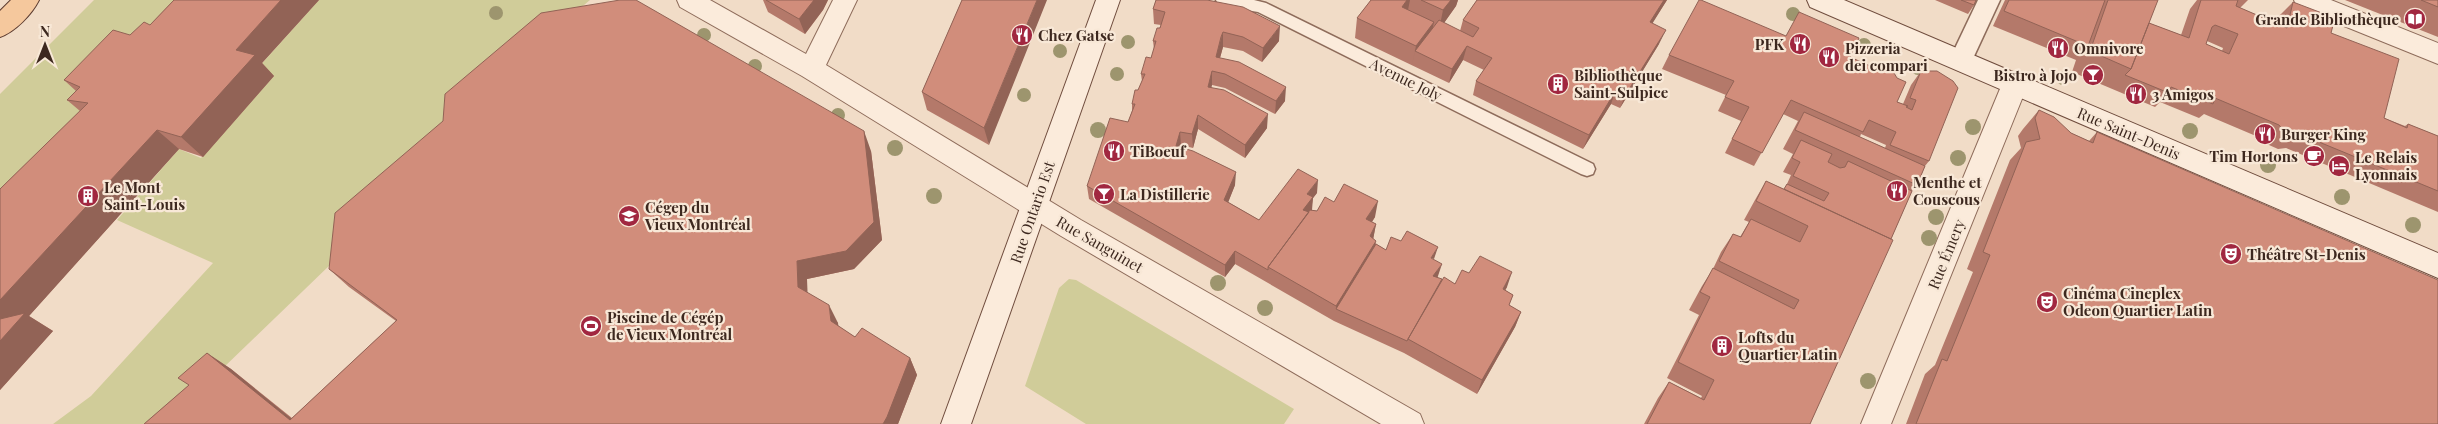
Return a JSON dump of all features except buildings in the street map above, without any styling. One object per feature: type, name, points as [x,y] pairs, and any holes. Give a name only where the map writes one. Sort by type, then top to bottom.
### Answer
[{"type":"main road","points":[[2,21],[27,0]]},
{"type":"street","name":"Rue Sanguinet","points":[[689,0],[812,69],[1035,206],[1409,424]]},
{"type":"street","points":[[812,69],[845,0]]},
{"type":"street","name":"Rue Ontario Est","points":[[956,424],[1108,0]]},
{"type":"street","name":"Rue Saint-Denis","points":[[1820,0],[2438,266]]},
{"type":"street","points":[[1961,61],[1990,0]]},
{"type":"street","points":[[2306,0],[2438,54]]},
{"type":"street","name":"Rue Émery","points":[[1876,424],[2015,84]]},
{"type":"lane","name":"Avenue Joly","points":[[1223,0],[1261,7],[1587,169]]},
{"type":"shaded area","points":[[94,0],[215,0],[0,235],[0,94]]},
{"type":"shaded area","points":[[319,0],[590,0],[471,100],[332,263],[165,424],[53,424],[91,396],[213,263],[117,220],[179,149],[201,158],[274,76],[256,70]]},
{"type":"shaded area","points":[[1069,279],[1076,280],[1294,409],[1284,424],[1086,424],[1025,386],[1059,288]]},
{"type":"place","name":"Grande Bibliothèque","points":[[2415,19]]},
{"type":"place","name":"Chez Gatse","points":[[1022,35]]},
{"type":"place","name":"PFK","points":[[1800,44]]},
{"type":"place","name":"Omnivore","points":[[2058,48]]},
{"type":"place","name":"Pizzeria dei compari","points":[[1829,57]]},
{"type":"place","name":"Bistro à Jojo","points":[[2093,75]]},
{"type":"place","name":"Bibliothèque Saint-Sulpice","points":[[1558,84]]},
{"type":"place","name":"3 Amigos","points":[[2136,94]]},
{"type":"place","name":"Burger King","points":[[2265,134]]},
{"type":"place","name":"TiBoeuf","points":[[1114,151]]},
{"type":"place","name":"Tim Hortons","points":[[2314,156]]},
{"type":"place","name":"Le Relais Lyonnais","points":[[2339,166]]},
{"type":"place","name":"Menthe et Couscous","points":[[1897,191]]},
{"type":"place","name":"La Distillerie","points":[[1104,194]]},
{"type":"place","name":"Le Mont Saint-Louis","points":[[88,196]]},
{"type":"place","name":"Cégep du Vieux Montréal","points":[[629,216]]},
{"type":"place","name":"Théâtre St-Denis","points":[[2231,254]]},
{"type":"place","name":"Cinéma Cineplex Odeon Quartier Latin","points":[[2047,302]]},
{"type":"place","name":"Piscine de Cégép de Vieux Montréal","points":[[591,326]]},
{"type":"place","name":"Lofts du Quartier Latin","points":[[1722,346]]}]
